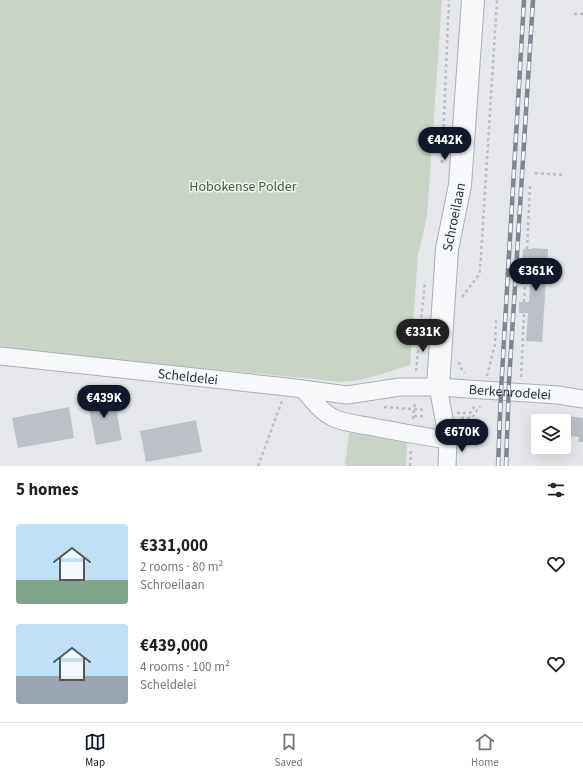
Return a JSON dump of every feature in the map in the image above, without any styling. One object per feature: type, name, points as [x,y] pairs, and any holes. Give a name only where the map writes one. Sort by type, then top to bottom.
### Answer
[{"type":"street","name":"Schroeilaan","points":[[438,387],[447,249],[460,185],[474,0]]},
{"type":"street","name":"Scheldelei","points":[[0,356],[287,387],[347,395],[400,387],[438,387]]},
{"type":"street","name":"Berkenrodelei","points":[[438,387],[558,395],[583,399]]},
{"type":"street","points":[[438,387],[448,440],[447,466]]},
{"type":"street","points":[[303,389],[333,418],[412,435],[448,440]]},
{"type":"path","points":[[441,166],[450,0]]},
{"type":"path","points":[[461,302],[462,297],[478,276],[480,271],[497,0]]},
{"type":"path","points":[[574,14],[583,14]]},
{"type":"path","points":[[535,173],[564,175]]},
{"type":"path","points":[[527,249],[530,184]]},
{"type":"path","points":[[524,302],[526,263]]},
{"type":"path","points":[[414,410],[417,354],[425,280]]},
{"type":"path","points":[[521,383],[524,313]]},
{"type":"path","points":[[486,380],[495,344],[496,318]]},
{"type":"path","points":[[258,466],[287,387]]},
{"type":"path","points":[[414,416],[426,416]]},
{"type":"green space","name":"Hobokense Polder","points":[[0,0],[442,0],[427,217],[418,255],[410,365],[368,378],[342,382],[0,348]]},
{"type":"green space","points":[[349,433],[407,441],[406,466],[345,466]]},
{"type":"building","points":[[523,249],[548,249],[547,272],[551,272],[551,279],[546,279],[542,342],[526,341],[528,313],[519,313],[519,302],[529,302],[531,264],[522,263]]},
{"type":"building","points":[[113,393],[122,440],[96,445],[87,397]]},
{"type":"building","points":[[69,407],[74,438],[18,448],[12,418]]},
{"type":"building","points":[[571,416],[583,418],[583,442],[578,442],[579,437],[571,436]]},
{"type":"building","points":[[196,420],[202,452],[146,462],[140,431]]},
{"type":"railway","points":[[498,466],[524,0]]},
{"type":"railway","points":[[506,466],[509,382],[533,0]]}]
